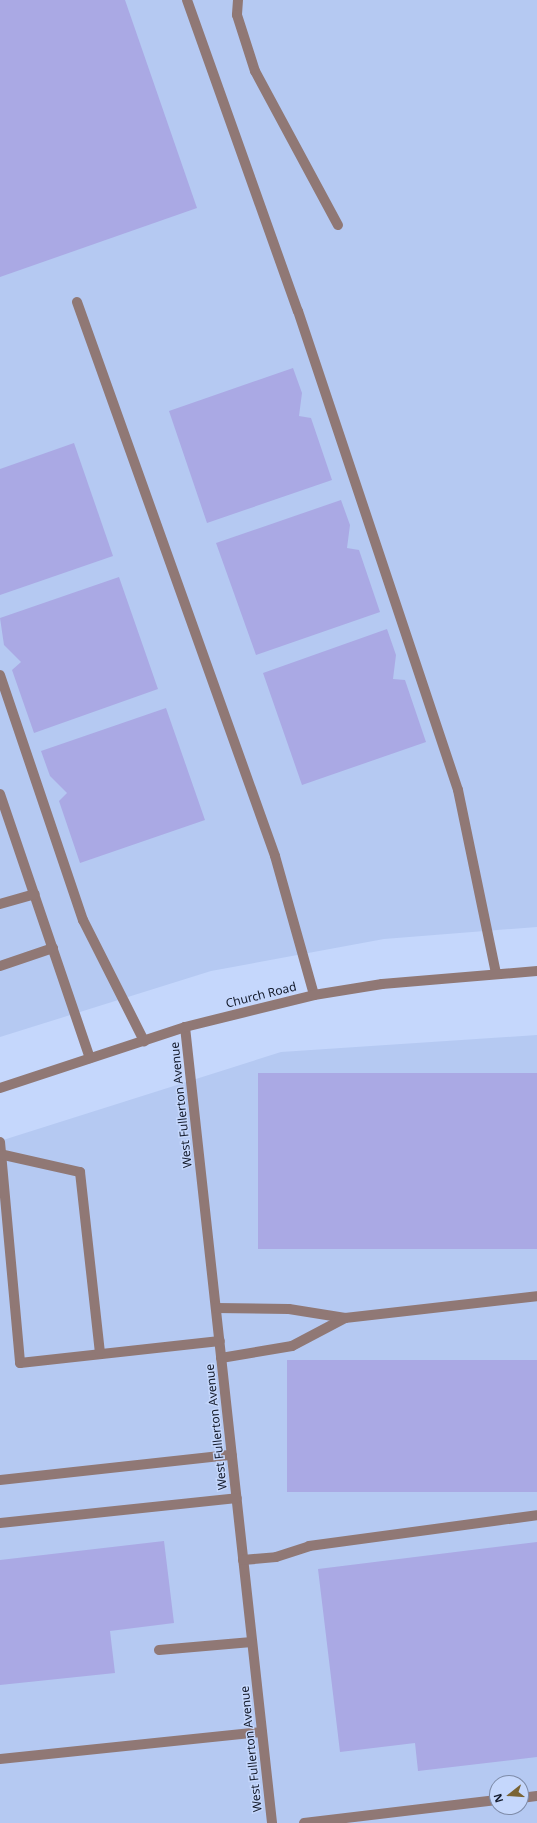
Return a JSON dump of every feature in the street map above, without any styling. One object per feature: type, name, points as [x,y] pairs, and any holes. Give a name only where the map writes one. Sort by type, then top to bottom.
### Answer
[{"type":"street","points":[[187,0],[298,310],[458,790],[496,974]]},
{"type":"street","points":[[238,0],[237,15],[256,71],[338,225]]},
{"type":"street","points":[[77,302],[275,856],[314,995]]},
{"type":"street","points":[[0,675],[83,920],[144,1041]]},
{"type":"street","points":[[0,794],[90,1058]]},
{"type":"street","points":[[0,904],[35,894]]},
{"type":"street","points":[[0,966],[53,948]]},
{"type":"street","name":"Church Road","points":[[0,1088],[186,1027],[314,995],[382,984],[537,970]]},
{"type":"street","name":"West Fullerton Avenue","points":[[186,1027],[272,1823]]},
{"type":"street","points":[[0,1142],[4,1156],[20,1363],[220,1341]]},
{"type":"street","points":[[4,1156],[80,1172],[100,1354]]},
{"type":"street","points":[[216,1308],[289,1309],[345,1318],[537,1296]]},
{"type":"street","points":[[221,1358],[292,1346],[345,1318]]},
{"type":"street","points":[[0,1480],[232,1455]]},
{"type":"street","points":[[0,1523],[237,1498]]},
{"type":"street","points":[[243,1560],[276,1557],[309,1546],[537,1515]]},
{"type":"street","points":[[159,1650],[252,1642]]},
{"type":"street","points":[[0,1759],[262,1732]]},
{"type":"street","points":[[304,1823],[489,1801]]},
{"type":"shaded area","points":[[0,0],[537,0],[537,927],[384,939],[211,971],[0,1037]]},
{"type":"shaded area","points":[[537,1035],[537,1823],[0,1823],[0,1141],[281,1052]]},
{"type":"building","points":[[0,0],[125,0],[197,208],[0,277]]},
{"type":"building","points":[[293,368],[302,393],[299,416],[311,418],[332,480],[207,523],[169,411]]},
{"type":"building","points":[[74,443],[113,556],[0,595],[0,469]]},
{"type":"building","points":[[341,500],[350,525],[347,548],[359,550],[380,612],[256,655],[216,543]]},
{"type":"building","points":[[119,577],[158,689],[34,733],[12,670],[21,662],[4,645],[0,618]]},
{"type":"building","points":[[387,629],[396,655],[393,679],[405,680],[426,742],[302,785],[263,673]]},
{"type":"building","points":[[166,708],[205,820],[80,863],[59,801],[67,793],[50,776],[41,751]]},
{"type":"building","points":[[258,1073],[537,1073],[537,1249],[258,1249]]},
{"type":"building","points":[[287,1360],[537,1360],[537,1492],[287,1492]]},
{"type":"building","points":[[164,1541],[174,1623],[110,1631],[115,1673],[0,1685],[0,1560]]},
{"type":"building","points":[[537,1542],[537,1757],[418,1771],[415,1743],[340,1752],[318,1569]]}]
